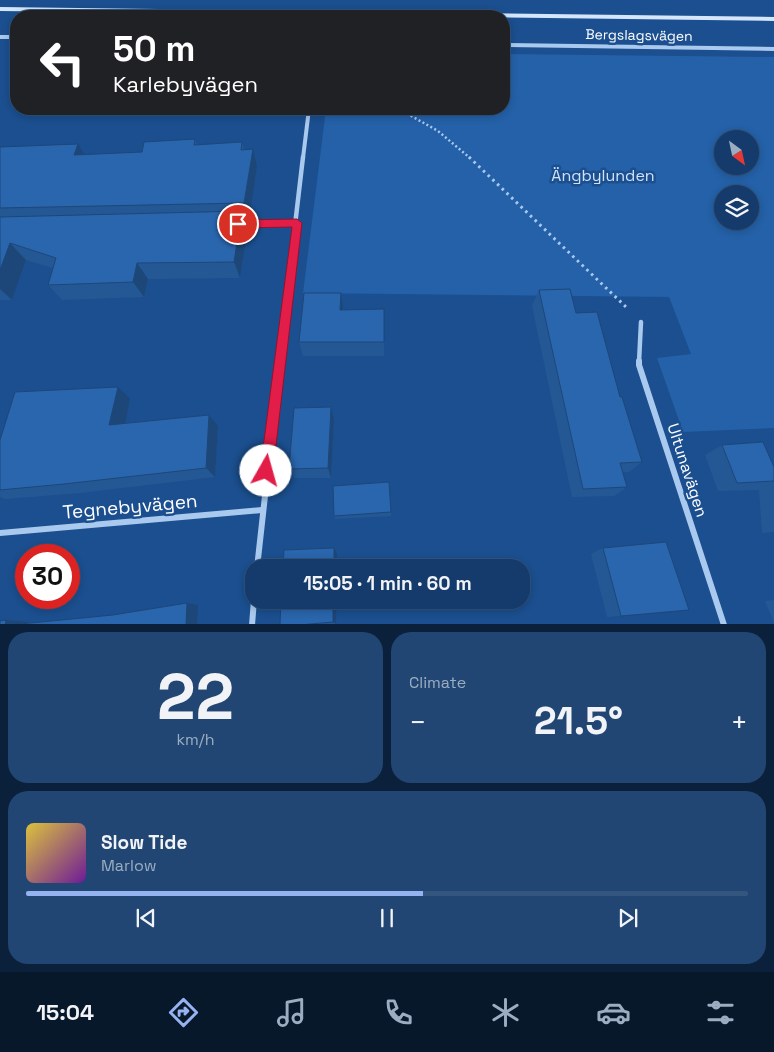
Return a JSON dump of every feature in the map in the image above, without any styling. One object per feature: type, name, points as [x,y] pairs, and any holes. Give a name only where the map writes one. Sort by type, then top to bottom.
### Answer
[{"type":"main road","name":"Bergslagsvägen","points":[[0,9],[77,10]]},
{"type":"main road","name":"Bergslagsvägen","points":[[510,16],[774,19]]},
{"type":"street","name":"Bergslagsvägen","points":[[510,45],[774,49]]},
{"type":"street","points":[[258,559],[308,115]]},
{"type":"street","points":[[238,224],[297,223]]},
{"type":"street","name":"Ultunavägen","points":[[641,322],[639,364],[724,624]]},
{"type":"street","name":"Tegnebyvägen","points":[[0,533],[262,510]]},
{"type":"street","points":[[252,624],[253,609]]},
{"type":"path","points":[[409,115],[438,132],[477,164],[641,322]]},
{"type":"green space","name":"Ängbylunden","points":[[510,54],[774,57],[774,428],[683,432],[657,358],[691,354],[669,297],[303,293],[325,115],[510,115]]},
{"type":"building","points":[[195,139],[194,145],[242,142],[241,150],[253,149],[244,203],[0,208],[0,147],[78,144],[74,155],[142,152],[144,142]]},
{"type":"building","points":[[242,211],[234,262],[137,263],[133,282],[48,285],[56,258],[10,243],[0,270],[0,217]]},
{"type":"building","points":[[570,289],[576,313],[597,312],[620,397],[622,397],[642,462],[620,463],[627,487],[583,489],[539,290]]},
{"type":"building","points":[[304,293],[341,293],[340,310],[384,309],[384,342],[299,342]]},
{"type":"building","points":[[118,387],[109,425],[209,415],[206,468],[0,490],[0,440],[15,392]]},
{"type":"building","points":[[331,407],[328,468],[289,469],[294,408]]},
{"type":"building","points":[[763,442],[774,467],[774,481],[737,483],[722,445]]},
{"type":"building","points":[[389,482],[391,512],[334,516],[333,486]]},
{"type":"building","points":[[666,542],[689,610],[621,616],[603,548]]},
{"type":"building","points":[[334,548],[334,559],[284,559],[284,550]]},
{"type":"building","points":[[187,603],[186,624],[20,624],[113,615]]},
{"type":"building","points":[[281,609],[333,609],[333,622],[280,624]]},
{"type":"building","points":[[6,620],[5,624],[0,624],[0,621]]},
{"type":"route","points":[[238,224],[297,223],[266,471]]}]
